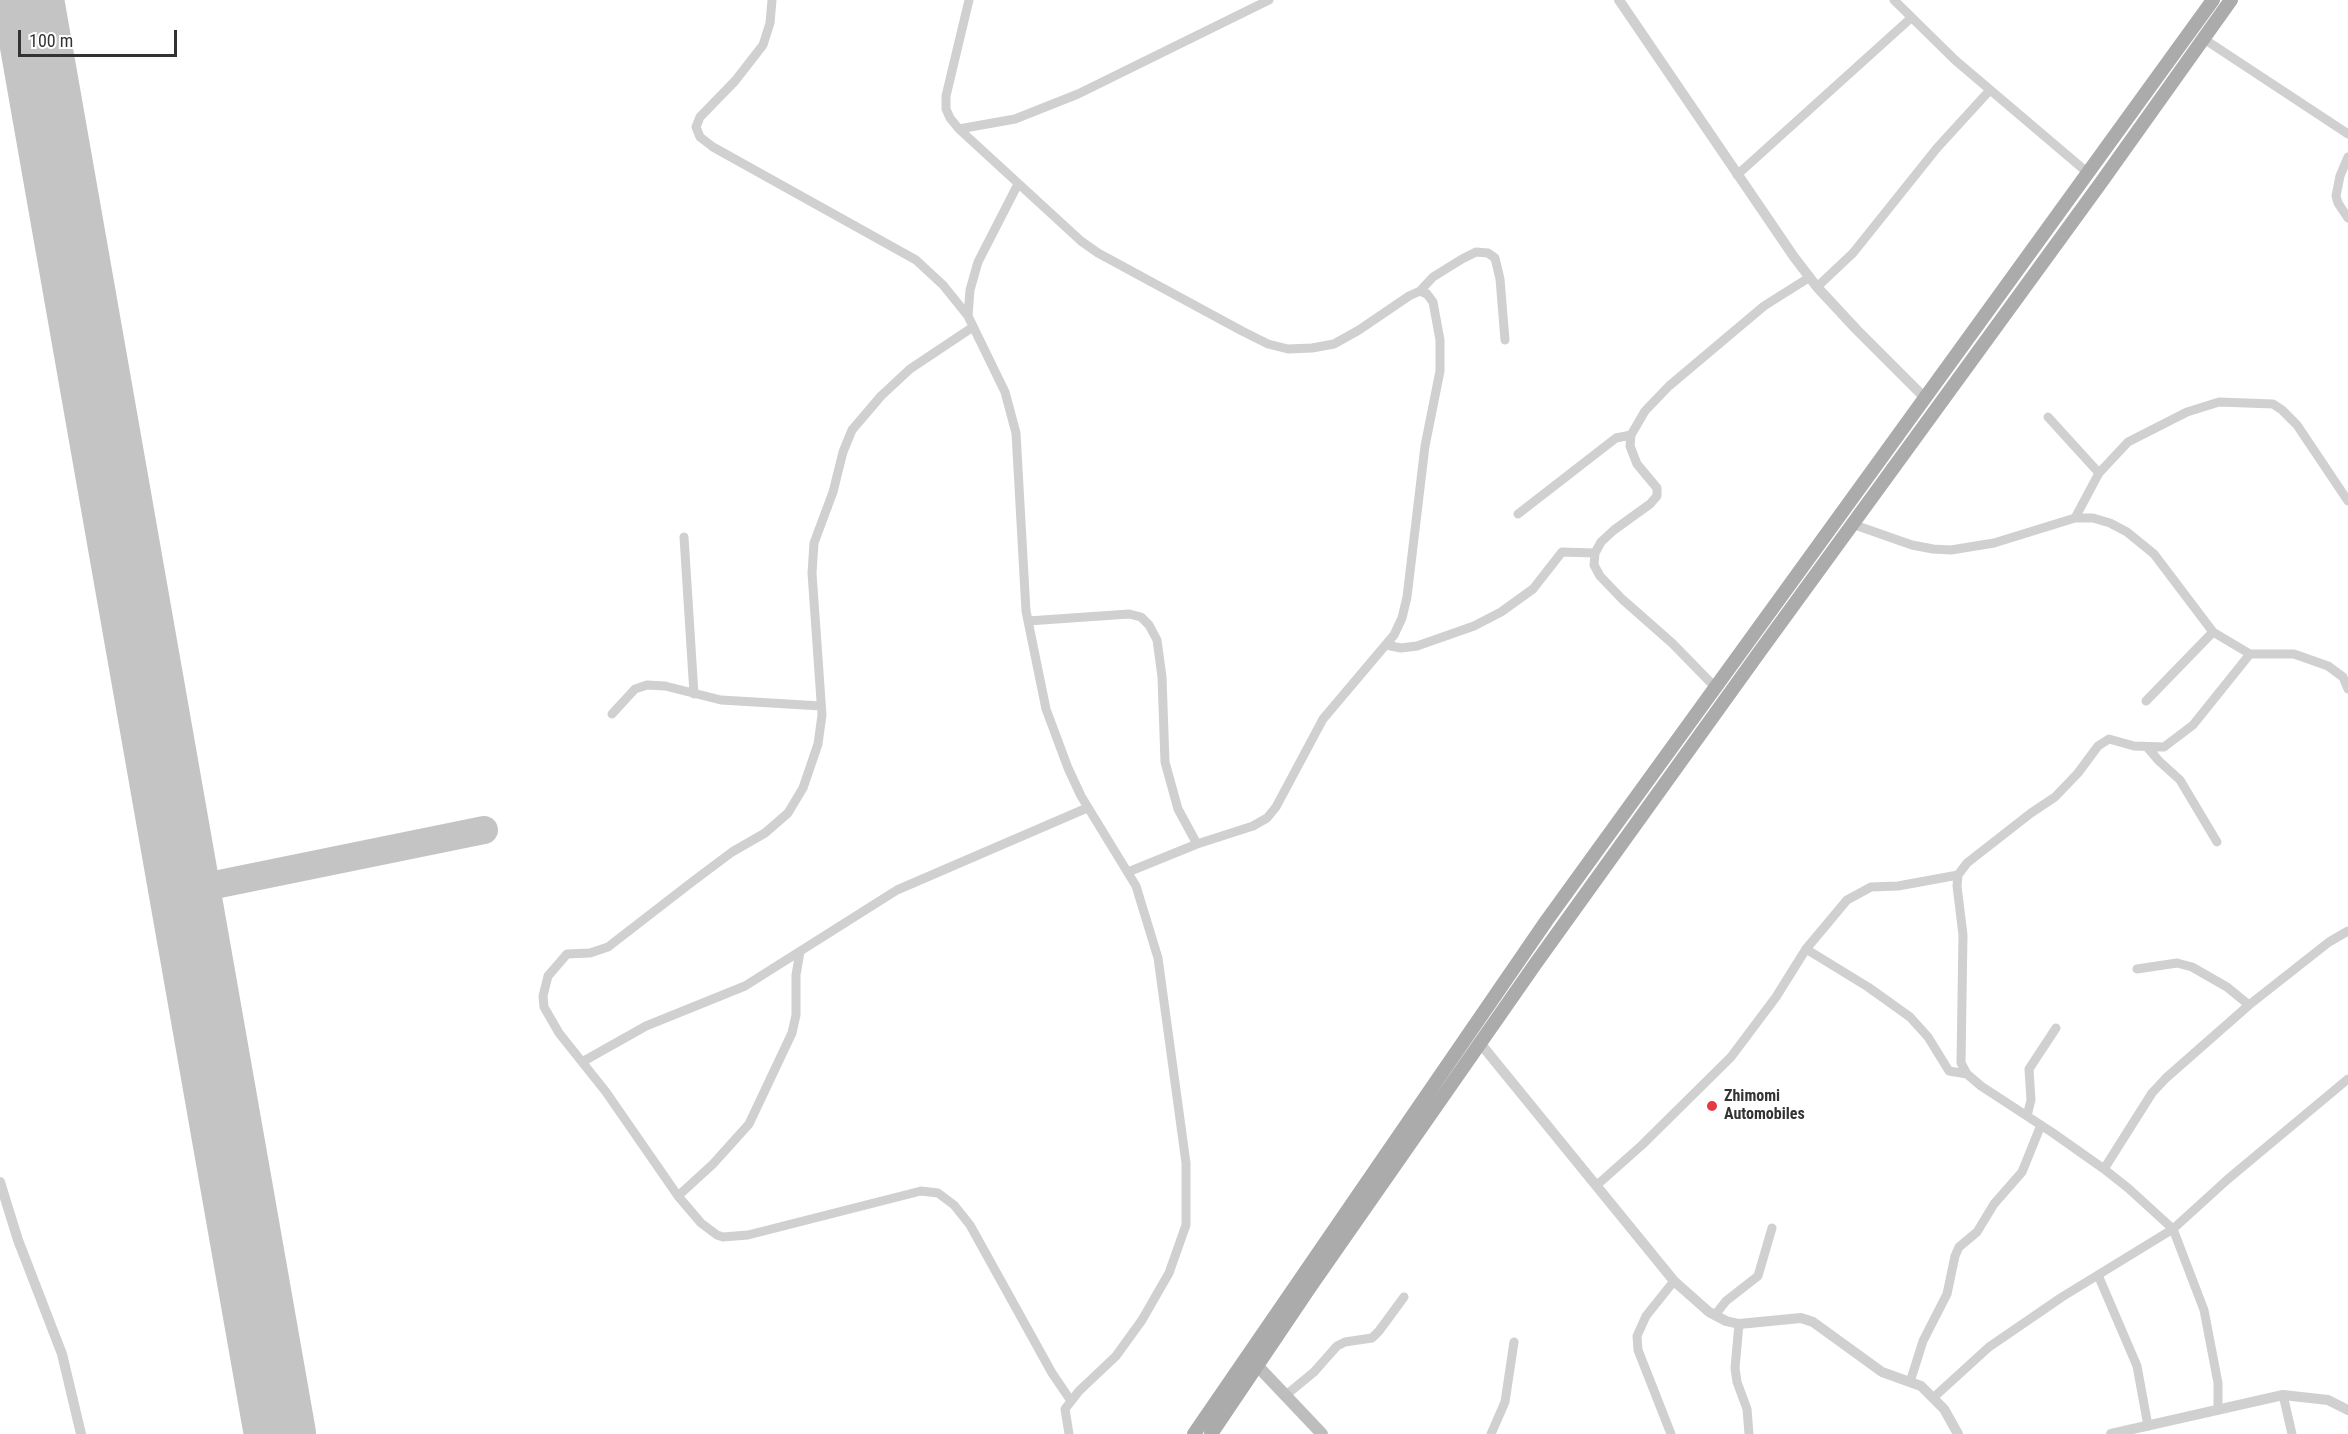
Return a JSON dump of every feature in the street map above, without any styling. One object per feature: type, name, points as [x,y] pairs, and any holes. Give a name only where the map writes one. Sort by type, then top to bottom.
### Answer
[{"type":"main road","points":[[1194,1434],[1547,920],[2212,0]]},
{"type":"main road","points":[[1211,1434],[1480,1043],[2230,0]]},
{"type":"main road","points":[[1247,1355],[1322,1434]]},
{"type":"street","points":[[772,0],[770,23],[763,45],[735,81],[700,117],[696,127],[700,137],[769,179],[916,260],[943,285],[968,316],[1005,392],[1016,433],[1028,621],[1046,709],[1068,768],[1088,808],[1136,886],[1158,958],[1186,1163],[1186,1225],[1169,1273],[1143,1320],[1116,1356],[1079,1390],[1065,1409],[1069,1434]]},
{"type":"street","points":[[969,0],[946,96],[946,109],[950,118],[958,129],[1066,229],[1098,253],[1242,331],[1268,344],[1288,349],[1334,344],[1420,291],[1433,277],[1462,259],[1476,252],[1488,253],[1495,258],[1500,279],[1505,340]]},
{"type":"street","points":[[958,129],[1015,119],[1069,98],[1269,0]]},
{"type":"street","points":[[1619,0],[1737,175],[1817,287],[1924,397]]},
{"type":"street","points":[[1894,0],[1990,90],[2088,173]]},
{"type":"street","points":[[1737,175],[1911,18]]},
{"type":"street","points":[[2204,39],[2348,134]]},
{"type":"street","points":[[1817,287],[1853,253],[1937,148],[1990,90]]},
{"type":"street","points":[[2348,157],[2340,176],[2336,196],[2348,218]]},
{"type":"street","points":[[968,316],[969,290],[978,262],[1018,184]]},
{"type":"street","points":[[1716,688],[1672,643],[1599,576],[1594,564],[1595,552],[1601,542],[1650,504],[1658,493],[1653,482],[1633,458],[1630,446],[1631,435],[1645,411],[1669,386],[1764,306],[1810,277]]},
{"type":"street","points":[[1128,872],[1197,844],[1253,826],[1266,818],[1276,807],[1323,719],[1341,694],[1386,645],[1402,618],[1407,597],[1423,458],[1440,371],[1440,340],[1433,302],[1427,294],[1420,291]]},
{"type":"street","points":[[973,327],[910,369],[852,430],[843,452],[834,492],[814,543],[812,573],[821,706],[818,744],[803,788],[788,813],[765,833],[732,852],[608,947],[590,953],[567,954],[548,976],[543,996],[544,1007],[559,1033],[644,1145],[678,1196],[701,1223],[712,1232],[723,1237],[748,1235],[772,1227],[921,1191],[938,1193],[954,1205],[970,1225],[1052,1373],[1071,1401]]},
{"type":"street","points":[[2075,518],[2099,473],[2128,442],[2187,412],[2219,402],[2273,404],[2289,416],[2348,501]]},
{"type":"street","points":[[2048,417],[2099,473]]},
{"type":"street","points":[[1518,514],[1616,438],[1631,435]]},
{"type":"street","points":[[1852,524],[1912,545],[1951,550],[1994,543],[2075,518],[2093,518],[2110,523],[2141,542],[2165,567],[2213,632],[2250,654],[2294,654],[2328,666],[2343,677],[2348,689]]},
{"type":"street","points":[[684,537],[694,694]]},
{"type":"street","points":[[1386,645],[1401,648],[1417,645],[1474,626],[1501,612],[1533,589],[1562,552],[1595,552]]},
{"type":"street","points":[[1028,621],[1129,614],[1141,617],[1149,625],[1156,640],[1162,677],[1164,762],[1178,808],[1197,844]]},
{"type":"street","points":[[2146,701],[2213,632]]},
{"type":"street","points":[[2218,1410],[2218,1383],[2205,1310],[2173,1229],[2104,1169],[1981,1086],[1967,1074],[1961,1063],[1963,935],[1957,886],[1958,875],[1967,863],[2055,797],[2078,773],[2098,746],[2109,739],[2134,746],[2163,747],[2193,725],[2250,654]]},
{"type":"street","points":[[612,714],[635,689],[646,685],[665,686],[721,700],[821,706]]},
{"type":"street","points":[[2147,747],[2180,780],[2217,842]]},
{"type":"street","points":[[582,1062],[646,1026],[745,986],[897,890],[1088,808]]},
{"type":"street","points":[[1597,1185],[1642,1145],[1731,1057],[1776,997],[1806,949],[1839,908],[1871,887],[1898,886],[1958,875]]},
{"type":"street","points":[[2104,1169],[2152,1093],[2249,1005],[2329,942],[2348,931]]},
{"type":"street","points":[[1806,949],[1868,987],[1910,1017],[1928,1037],[1949,1071],[1967,1074]]},
{"type":"street","points":[[678,1196],[736,1140],[753,1115],[792,1033],[796,1015],[796,975],[800,952]]},
{"type":"street","points":[[2137,969],[2177,963],[2192,967],[2227,987],[2249,1005]]},
{"type":"street","points":[[2027,1116],[2031,1100],[2029,1069],[2056,1028]]},
{"type":"street","points":[[1480,1043],[1674,1281],[1715,1315],[1739,1324],[1801,1318],[1813,1322],[1882,1372],[1921,1386],[1944,1409],[1958,1434]]},
{"type":"street","points":[[1933,1398],[1989,1347],[2173,1229],[2228,1179],[2348,1079]]},
{"type":"street","points":[[1910,1382],[1923,1341],[1947,1294],[1959,1247],[1977,1232],[1994,1204],[2022,1172],[2041,1125]]},
{"type":"street","points":[[0,1182],[3,1204],[62,1354],[81,1434]]},
{"type":"street","points":[[1715,1315],[1726,1301],[1758,1276],[1772,1228]]},
{"type":"street","points":[[2098,1275],[2137,1366],[2148,1426]]},
{"type":"street","points":[[1671,1434],[1638,1350],[1637,1336],[1646,1316],[1674,1281]]},
{"type":"street","points":[[1286,1395],[1314,1372],[1337,1346],[1346,1342],[1372,1338],[1379,1332],[1404,1297]]},
{"type":"street","points":[[1739,1324],[1735,1368],[1737,1382],[1748,1415],[1749,1434]]},
{"type":"street","points":[[1491,1434],[1505,1402],[1514,1342]]},
{"type":"street","points":[[2283,1395],[2292,1434]]},
{"type":"street","points":[[2111,1434],[2283,1395],[2328,1400],[2348,1410]]},
{"type":"taxiway","points":[[185,891],[484,830]]},
{"type":"runway","points":[[28,0],[280,1434]]},
{"type":"place","name":"Zhimomi Automobiles","points":[[1712,1106]]}]
